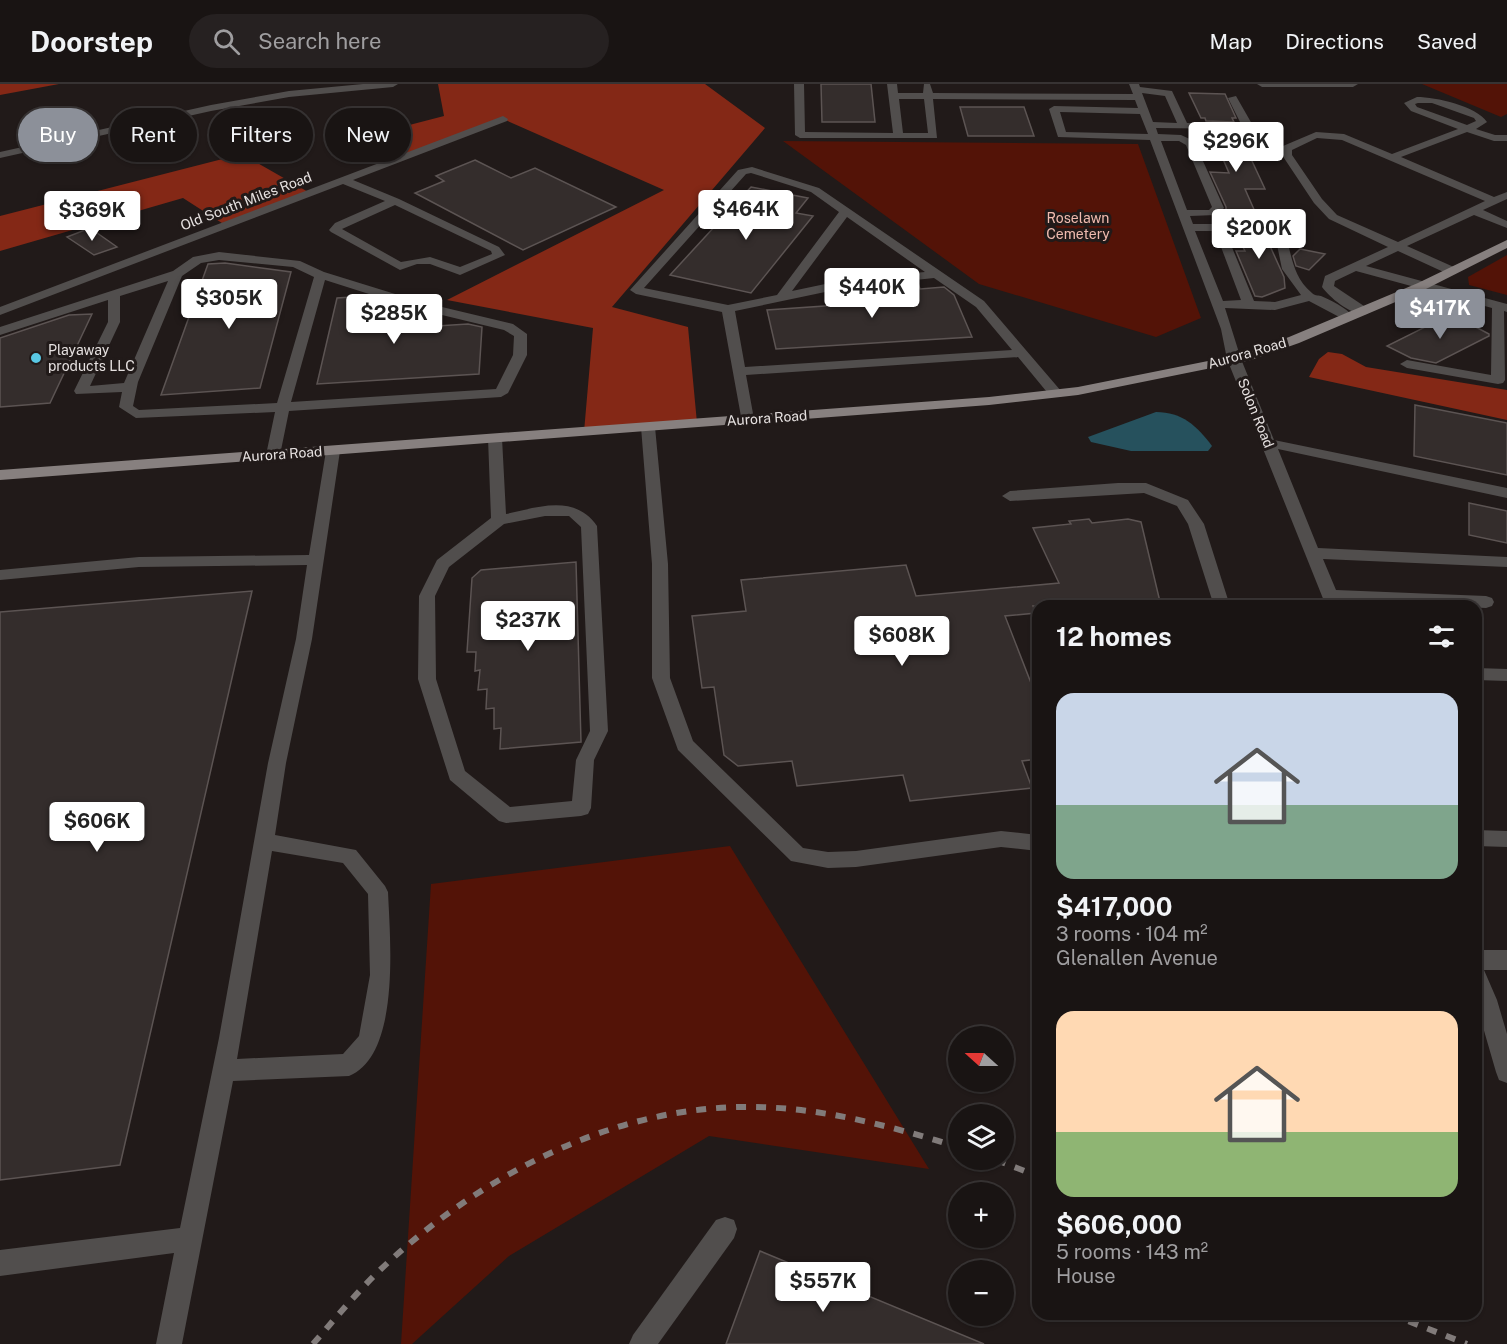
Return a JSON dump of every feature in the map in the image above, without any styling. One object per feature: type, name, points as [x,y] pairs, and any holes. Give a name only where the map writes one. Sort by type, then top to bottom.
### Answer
[{"type":"main road","name":"Aurora Road","points":[[0,475],[989,401],[1078,391],[1234,359],[1293,340],[1422,286],[1507,243]]},
{"type":"street","points":[[0,155],[211,108],[334,87],[393,84]]},
{"type":"street","points":[[799,84],[800,135],[933,136],[927,89]]},
{"type":"street","points":[[1262,84],[1353,84]]},
{"type":"street","points":[[927,89],[1082,87],[1169,93],[1184,125]]},
{"type":"street","points":[[1082,87],[1085,97]]},
{"type":"street","points":[[898,136],[892,88],[1085,97],[1136,90]]},
{"type":"street","name":"Solon Road","points":[[1136,90],[1227,329],[1234,359],[1332,600]]},
{"type":"street","points":[[1149,124],[1244,126],[1247,124],[1233,98]]},
{"type":"street","points":[[1392,158],[1467,129],[1480,123],[1482,119],[1433,100],[1417,100],[1409,104],[1414,109],[1467,129],[1494,138],[1507,138]]},
{"type":"street","points":[[1144,111],[1054,109],[1062,135],[1181,138],[1190,143],[1218,208],[1212,213],[1183,213]]},
{"type":"street","name":"Old South Miles Road","points":[[0,311],[503,119]]},
{"type":"street","points":[[1452,271],[1333,217],[1317,201],[1287,155],[1287,148],[1316,135],[1344,137],[1494,201]]},
{"type":"street","points":[[937,274],[849,283],[728,309],[636,290],[742,172],[752,171],[815,190],[846,211],[937,274],[980,304],[1056,394]]},
{"type":"street","points":[[343,180],[395,201],[495,249],[499,255],[460,271],[435,259],[420,259],[400,266],[335,230],[339,225],[395,201]]},
{"type":"street","points":[[1363,311],[1336,295],[1328,287],[1329,279],[1507,195]]},
{"type":"street","points":[[782,297],[846,211]]},
{"type":"street","points":[[1474,211],[1507,225]]},
{"type":"street","points":[[1245,304],[1248,300],[1216,221],[1222,218],[1262,220],[1274,223],[1283,237],[1283,256],[1287,267],[1309,297]]},
{"type":"street","points":[[1188,227],[1219,228]]},
{"type":"street","points":[[0,331],[177,274],[197,260],[219,256],[296,264],[320,275],[417,306],[508,327],[521,334],[520,354],[501,393],[136,414],[126,407],[130,387],[177,274]]},
{"type":"street","points":[[1356,267],[1503,307],[1498,380],[1407,364]]},
{"type":"street","points":[[273,455],[283,407],[320,275]]},
{"type":"street","points":[[114,293],[114,322],[81,391],[130,387]]},
{"type":"street","points":[[1218,305],[1275,306],[1309,297],[1318,298],[1348,317]]},
{"type":"street","points":[[728,309],[747,419]]},
{"type":"street","points":[[739,371],[1023,353]]},
{"type":"street","points":[[648,427],[660,564],[661,678],[686,745],[798,855],[828,860],[856,859],[1000,839],[1032,842]]},
{"type":"street","points":[[495,438],[499,520]]},
{"type":"street","points":[[1268,444],[1507,493]]},
{"type":"street","points":[[169,1344],[224,1071],[277,763],[304,639],[333,450]]},
{"type":"street","points":[[1010,496],[1146,488],[1183,503],[1196,524],[1220,600]]},
{"type":"street","points":[[545,511],[573,512],[589,526],[599,731],[585,760],[581,808],[506,815],[457,775],[427,679],[427,596],[443,564],[499,520],[545,511]]},
{"type":"street","points":[[1313,553],[1507,562]]},
{"type":"street","points":[[0,575],[140,562],[316,560]]},
{"type":"street","points":[[1482,602],[1486,602]]},
{"type":"street","points":[[1482,674],[1507,675]]},
{"type":"street","points":[[1482,838],[1507,839]]},
{"type":"street","points":[[224,1071],[349,1065],[369,1041],[381,975],[378,892],[349,856],[263,841]]},
{"type":"street","points":[[1482,960],[1507,960]]},
{"type":"street","points":[[1482,990],[1507,1072]]},
{"type":"street","points":[[642,1344],[725,1229]]},
{"type":"street","points":[[0,1263],[189,1239]]},
{"type":"green space","points":[[1422,84],[1507,84],[1507,114],[1501,117]]},
{"type":"green space","name":"Roselawn Cemetery","points":[[783,141],[1138,144],[1201,318],[1156,337],[979,284]]},
{"type":"green space","points":[[1507,255],[1507,295],[1469,285],[1468,277]]},
{"type":"green space","points":[[730,846],[929,1169],[709,1136],[509,1256],[412,1344],[401,1344],[431,884]]},
{"type":"shaded area","points":[[0,84],[59,84],[0,95]]},
{"type":"shaded area","points":[[438,84],[705,84],[765,128],[612,307],[688,327],[697,423],[584,432],[593,328],[447,300],[664,190],[503,119],[411,154],[411,125],[444,116]]},
{"type":"shaded area","points":[[211,162],[256,162],[310,193],[225,225],[183,198],[0,251],[0,216]]},
{"type":"shaded area","points":[[1328,352],[1342,354],[1366,367],[1507,390],[1507,420],[1309,377],[1319,359]]},
{"type":"water","points":[[1156,412],[1174,414],[1188,421],[1212,446],[1208,451],[1131,451],[1091,442],[1088,437]]},
{"type":"building","points":[[821,84],[871,84],[875,122],[822,122]]},
{"type":"building","points":[[1189,93],[1225,94],[1236,118],[1232,118],[1234,122],[1206,121],[1205,118],[1201,118]]},
{"type":"building","points":[[960,107],[1024,107],[1034,136],[968,136]]},
{"type":"building","points":[[1211,131],[1238,131],[1265,189],[1245,189],[1256,214],[1245,212],[1226,215],[1226,207],[1210,172],[1229,173]]},
{"type":"building","points":[[475,160],[511,178],[535,168],[616,207],[523,250],[415,193],[444,181],[436,176]]},
{"type":"building","points":[[751,187],[808,198],[796,213],[813,216],[751,293],[670,275]]},
{"type":"building","points":[[1245,223],[1261,226],[1284,277],[1285,288],[1262,297],[1255,296],[1236,251],[1245,251],[1231,224]]},
{"type":"building","points":[[90,228],[117,247],[94,255],[67,237]]},
{"type":"building","points":[[1300,249],[1325,254],[1309,270],[1296,266],[1293,256]]},
{"type":"building","points":[[225,263],[291,272],[260,388],[161,395],[208,264]]},
{"type":"building","points":[[918,283],[920,289],[944,287],[954,295],[972,337],[776,349],[767,310],[839,305],[836,295],[900,291],[898,284]]},
{"type":"building","points":[[367,296],[395,305],[393,317],[423,315],[421,327],[468,324],[482,327],[479,374],[317,384],[337,298]]},
{"type":"building","name":"Playaway products LLC","points":[[92,314],[50,403],[0,407],[0,338],[69,315]]},
{"type":"building","points":[[1451,314],[1489,336],[1436,363],[1411,358],[1387,346]]},
{"type":"building","points":[[1415,405],[1507,423],[1507,475],[1414,456]]},
{"type":"building","points":[[1469,503],[1507,511],[1507,543],[1469,535]]},
{"type":"building","points":[[1089,519],[1092,523],[1128,519],[1141,522],[1160,600],[1032,600],[1032,613],[1005,616],[1032,686],[1032,760],[1022,761],[1032,788],[910,801],[903,775],[797,786],[792,761],[738,766],[724,755],[714,687],[702,688],[692,616],[746,611],[741,580],[906,565],[916,596],[1059,583],[1033,528],[1071,524],[1069,521]]},
{"type":"building","points":[[576,562],[581,742],[500,749],[501,728],[494,729],[494,708],[486,709],[487,689],[478,690],[480,670],[475,671],[476,652],[467,652],[472,578],[481,570]]},
{"type":"building","points":[[252,591],[120,1165],[0,1180],[0,612]]},
{"type":"building","points":[[760,1251],[984,1344],[726,1344]]},
{"type":"railway","points":[[313,1344],[380,1270],[418,1236],[460,1205],[504,1177],[550,1153],[598,1134],[647,1119],[698,1110],[749,1107],[829,1114],[948,1144]]},
{"type":"railway","points":[[1014,1167],[1032,1174]]},
{"type":"railway","points":[[1405,1320],[1467,1344]]},
{"type":"place","name":"Playaway products LLC","points":[[36,358]]}]
